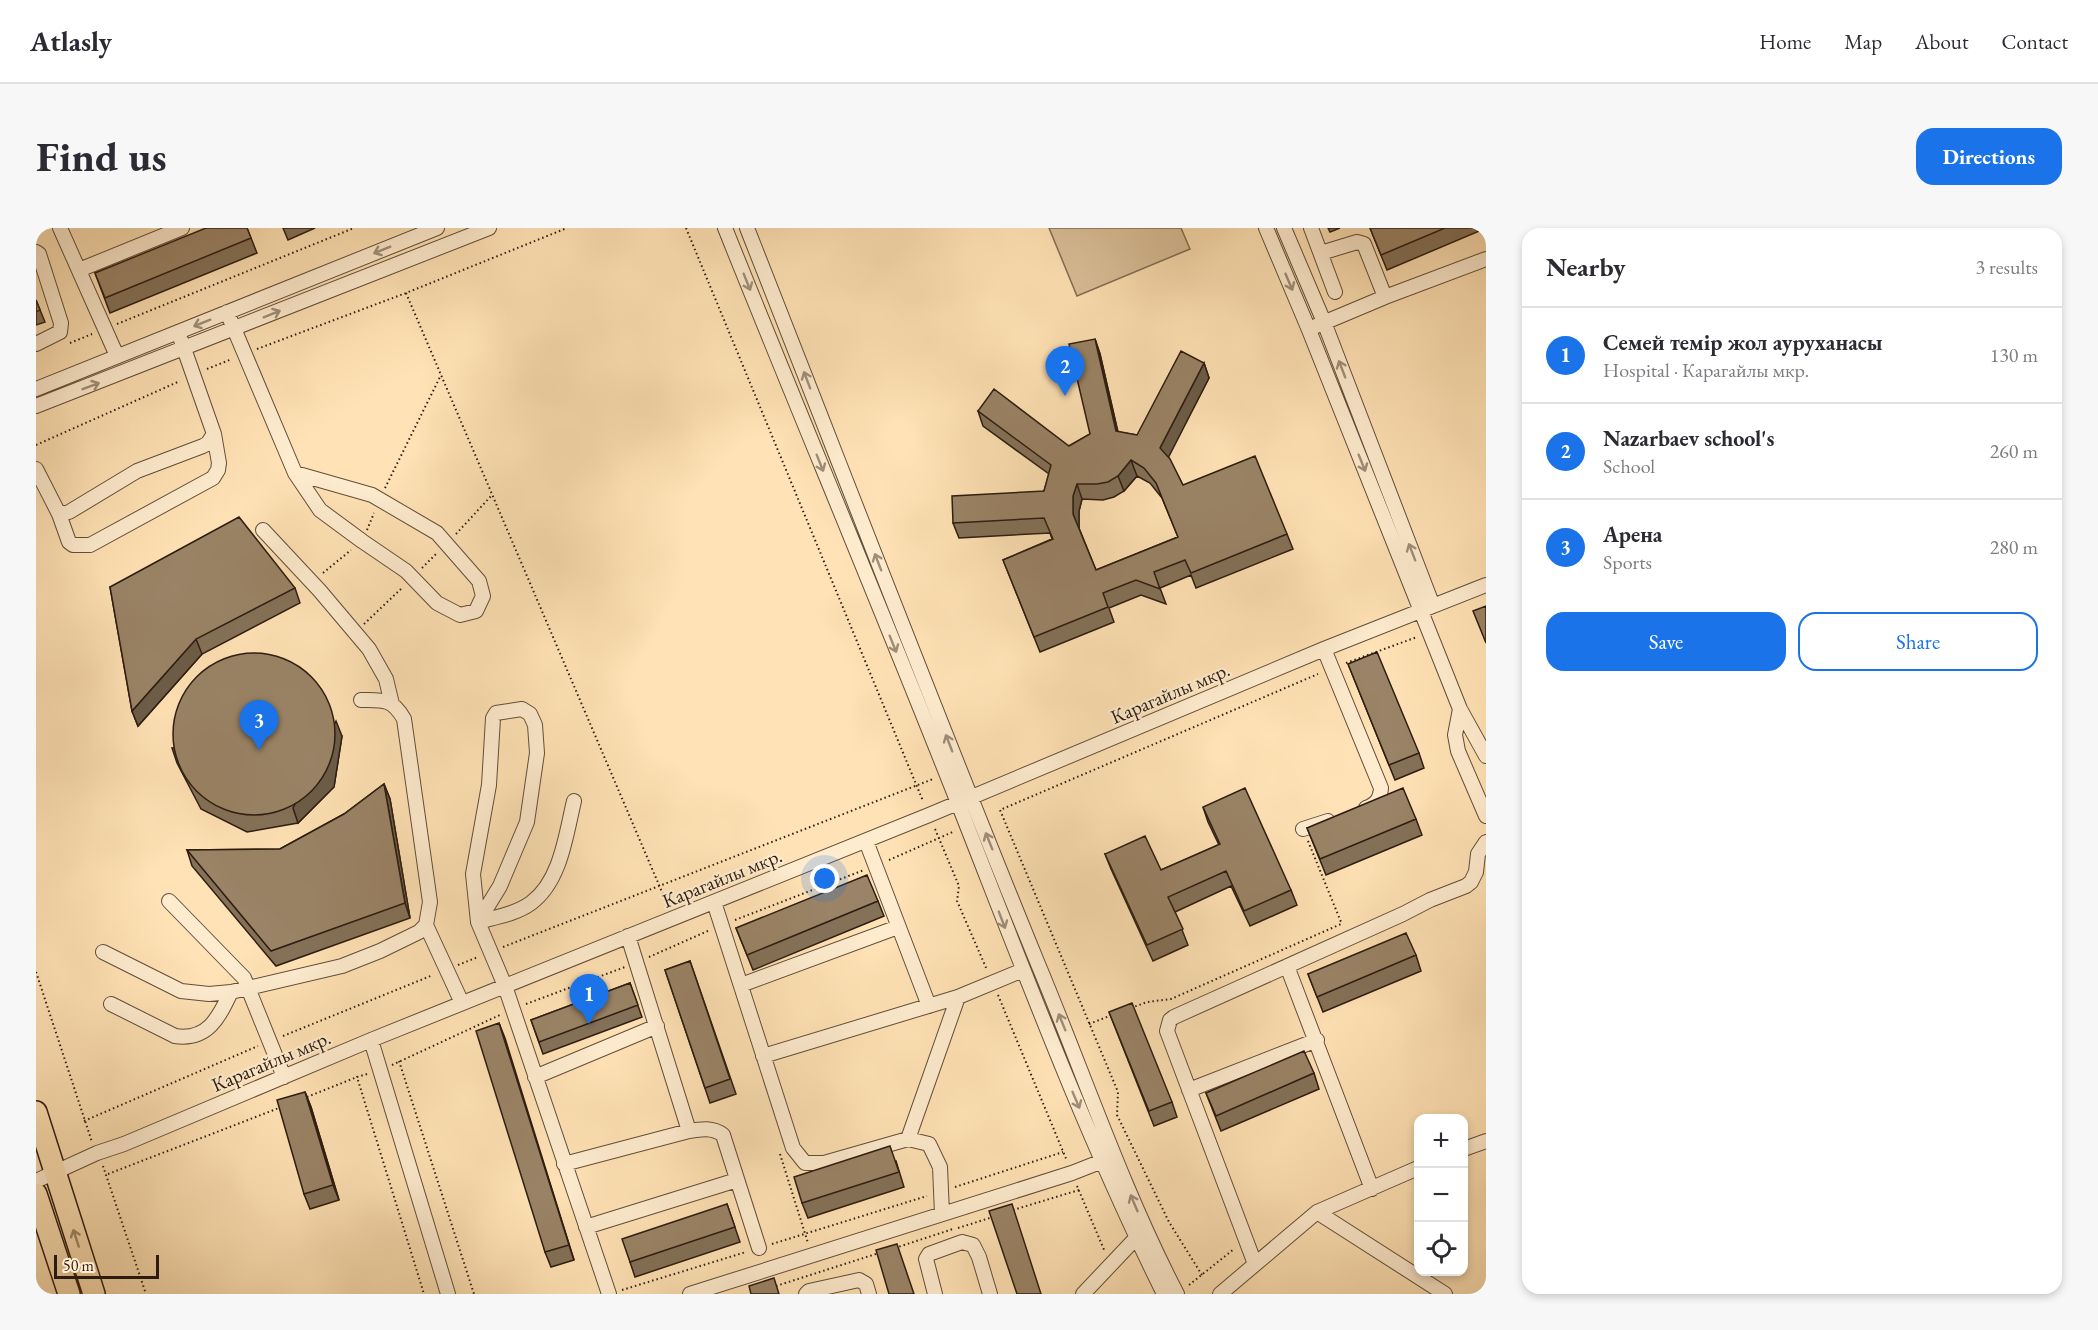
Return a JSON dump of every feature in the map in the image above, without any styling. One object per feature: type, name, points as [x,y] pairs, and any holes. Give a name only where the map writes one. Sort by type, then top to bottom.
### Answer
[{"type":"highway","points":[[36,1112],[94,1294]]},
{"type":"highway","points":[[36,1194],[69,1294]]},
{"type":"street","points":[[60,228],[117,356]]},
{"type":"street","points":[[79,270],[182,228]]},
{"type":"street","points":[[36,389],[421,231],[437,228]]},
{"type":"street","points":[[36,406],[489,228]]},
{"type":"street","points":[[725,228],[958,803],[1023,970],[1108,1159],[1177,1294]]},
{"type":"street","points":[[747,228],[971,797],[1085,1077],[1108,1159],[1136,1238],[1164,1294]]},
{"type":"street","points":[[1266,228],[1427,608]]},
{"type":"street","points":[[1284,228],[1324,322],[1427,608],[1430,632],[1460,709],[1486,756]]},
{"type":"street","points":[[1311,228],[1335,292]]},
{"type":"street","points":[[1321,253],[1356,242],[1364,244],[1385,297]]},
{"type":"street","points":[[36,252],[39,254],[61,322],[60,332],[36,344]]},
{"type":"street","points":[[1309,330],[1385,297],[1486,259]]},
{"type":"street","points":[[227,312],[295,473],[320,510],[362,542],[406,571],[438,603],[460,615],[476,611],[483,596],[479,581],[437,533],[372,495],[295,473]]},
{"type":"street","points":[[36,469],[59,514],[69,542],[74,545],[90,545],[213,478],[219,463],[214,434],[178,332]]},
{"type":"street","points":[[59,514],[69,512],[137,471],[203,446],[214,434]]},
{"type":"street","points":[[263,530],[355,632],[376,660],[386,679],[393,704],[404,719],[430,902],[426,925],[462,1004]]},
{"type":"street","name":"Карагайлы мкр.","points":[[36,1181],[97,1153],[124,1144],[371,1040],[929,816],[1324,649],[1486,585]]},
{"type":"street","points":[[1304,830],[1377,802],[1381,789],[1324,649]]},
{"type":"street","points":[[362,700],[379,700],[393,704]]},
{"type":"street","points":[[478,922],[499,890],[527,822],[537,753],[535,725],[530,714],[522,709],[496,713],[493,718],[489,785],[473,874],[478,922],[505,986],[609,1294]]},
{"type":"street","points":[[1460,709],[1455,735],[1458,751],[1486,816]]},
{"type":"street","points":[[478,922],[512,912],[532,902],[549,882],[559,860],[574,801]]},
{"type":"street","points":[[866,841],[929,1006]]},
{"type":"street","points":[[1255,1264],[1167,1031],[1170,1020],[1430,900],[1466,886],[1474,878],[1478,854],[1486,842]]},
{"type":"street","points":[[169,901],[239,970],[250,987],[284,1077]]},
{"type":"street","points":[[714,902],[793,1148],[805,1164],[824,1164],[908,1139],[929,1144],[940,1167],[942,1214]]},
{"type":"street","points":[[103,952],[181,991],[231,992],[342,966],[419,932],[426,925]]},
{"type":"street","points":[[741,985],[898,927]]},
{"type":"street","points":[[628,936],[689,1131]]},
{"type":"street","points":[[1287,966],[1372,1189]]},
{"type":"street","points":[[764,1056],[958,997],[1023,970]]},
{"type":"street","points":[[111,1004],[175,1036],[186,1037],[214,1023],[231,992]]},
{"type":"street","points":[[908,1139],[958,997]]},
{"type":"street","points":[[535,1077],[657,1026]]},
{"type":"street","points":[[371,1040],[448,1294]]},
{"type":"street","points":[[1189,1090],[1317,1040]]},
{"type":"street","points":[[564,1164],[689,1131],[709,1129],[720,1132],[723,1135],[759,1248]]},
{"type":"street","points":[[1468,1147],[1486,1140]]},
{"type":"street","points":[[690,1294],[1072,1173],[1108,1159]]},
{"type":"street","points":[[1220,1294],[1317,1212],[1414,1170]]},
{"type":"street","points":[[586,1227],[737,1180]]},
{"type":"street","points":[[1317,1212],[1445,1294]]},
{"type":"street","points":[[1083,1294],[1136,1238]]},
{"type":"street","points":[[935,1294],[926,1259],[929,1254],[962,1242],[973,1245],[990,1294]]},
{"type":"street","points":[[806,1294],[859,1280],[866,1284],[869,1294]]},
{"type":"path","points":[[66,345],[354,228]]},
{"type":"path","points":[[36,445],[244,354],[406,293],[567,228]]},
{"type":"path","points":[[686,228],[959,885],[957,901],[1111,1266]]},
{"type":"path","points":[[406,293],[673,919]]},
{"type":"path","points":[[355,632],[447,544],[492,495]]},
{"type":"path","points":[[1202,1275],[1169,1222],[1117,1115],[1118,1092],[1000,810],[1331,668],[1430,632]]},
{"type":"path","points":[[84,1121],[446,969],[946,774]]},
{"type":"path","points":[[303,1098],[380,1070],[513,1009],[637,962],[722,925],[875,866],[966,826]]},
{"type":"path","points":[[1304,830],[1347,939]]},
{"type":"path","points":[[1128,1009],[1147,1002],[1171,999],[1341,924]]},
{"type":"path","points":[[36,972],[84,1121],[107,1174],[146,1294]]},
{"type":"path","points":[[1089,1024],[1118,1013]]},
{"type":"path","points":[[399,1061],[474,1294]]},
{"type":"path","points":[[357,1077],[424,1294]]},
{"type":"path","points":[[107,1174],[281,1107]]},
{"type":"path","points":[[778,1150],[812,1255]]},
{"type":"path","points":[[609,1294],[1063,1152]]},
{"type":"path","points":[[1010,1211],[1079,1190]]},
{"type":"path","points":[[891,1249],[999,1215]]},
{"type":"path","points":[[1177,1294],[1246,1240]]},
{"type":"path","points":[[774,1287],[881,1252]]},
{"type":"shaded area","points":[[1049,228],[1181,228],[1190,249],[1077,296]]},
{"type":"building","points":[[206,228],[247,228],[251,238],[105,298],[95,273]]},
{"type":"building","points":[[1370,228],[1445,228],[1381,255]]},
{"type":"building","points":[[36,300],[40,310],[36,312]]},
{"type":"building","points":[[1095,339],[1116,431],[1137,435],[1181,351],[1204,363],[1160,448],[1170,459],[1183,485],[1255,456],[1287,534],[1191,573],[1185,560],[1154,572],[1160,589],[1136,580],[1103,593],[1108,607],[1034,637],[1003,560],[1053,539],[1044,518],[953,523],[952,496],[1044,491],[1051,465],[978,411],[994,389],[1069,446],[1090,434],[1069,344]],"holes":[[[1131,460],[1144,468],[1156,483],[1178,537],[1096,570],[1073,514],[1073,496],[1077,484],[1108,482],[1118,476]]]},
{"type":"building","points":[[239,517],[295,588],[196,639],[132,711],[110,587]]},
{"type":"building","points":[[1486,606],[1486,643],[1473,611]]},
{"type":"building","points":[[1377,652],[1419,753],[1389,765],[1348,664]]},
{"type":"building","points":[[254,653],[285,660],[299,667],[311,677],[321,689],[328,703],[335,734],[328,765],[321,779],[311,791],[299,801],[285,808],[254,815],[223,808],[209,801],[197,791],[187,779],[180,765],[173,734],[180,703],[187,689],[197,677],[209,667],[223,660]]},
{"type":"building","points":[[384,784],[405,903],[271,951],[187,850],[280,849],[344,814]]},
{"type":"building","points":[[1245,788],[1291,890],[1244,911],[1226,871],[1168,897],[1183,929],[1147,945],[1105,854],[1145,836],[1161,870],[1220,844],[1203,807]]},
{"type":"building","points":[[1403,788],[1416,819],[1320,859],[1307,828]]},
{"type":"building","points":[[867,875],[878,901],[747,955],[736,928]]},
{"type":"building","points":[[1406,933],[1416,955],[1317,997],[1308,974]]},
{"type":"building","points":[[690,961],[730,1079],[705,1088],[665,970]]},
{"type":"building","points":[[630,983],[638,1005],[539,1042],[531,1020]]},
{"type":"building","points":[[1132,1003],[1172,1102],[1149,1111],[1109,1012]]},
{"type":"building","points":[[499,1023],[569,1245],[545,1252],[476,1031]]},
{"type":"building","points":[[1304,1051],[1314,1073],[1216,1116],[1206,1093]]},
{"type":"building","points":[[305,1092],[333,1185],[304,1194],[277,1100]]},
{"type":"building","points":[[890,1146],[899,1172],[802,1203],[794,1177]]},
{"type":"building","points":[[727,1204],[735,1227],[630,1262],[622,1239]]},
{"type":"building","points":[[1012,1204],[1041,1294],[1017,1294],[989,1211]]},
{"type":"building","points":[[897,1244],[914,1294],[889,1294],[876,1250]]},
{"type":"building","points":[[774,1278],[779,1294],[751,1294],[749,1286]]},
{"type":"place","name":"Nazarbaev school's","points":[[1065,396]]},
{"type":"place","name":"Арена","points":[[259,750]]},
{"type":"place","name":"Семей темір жол ауруханасы","points":[[589,1024]]}]
